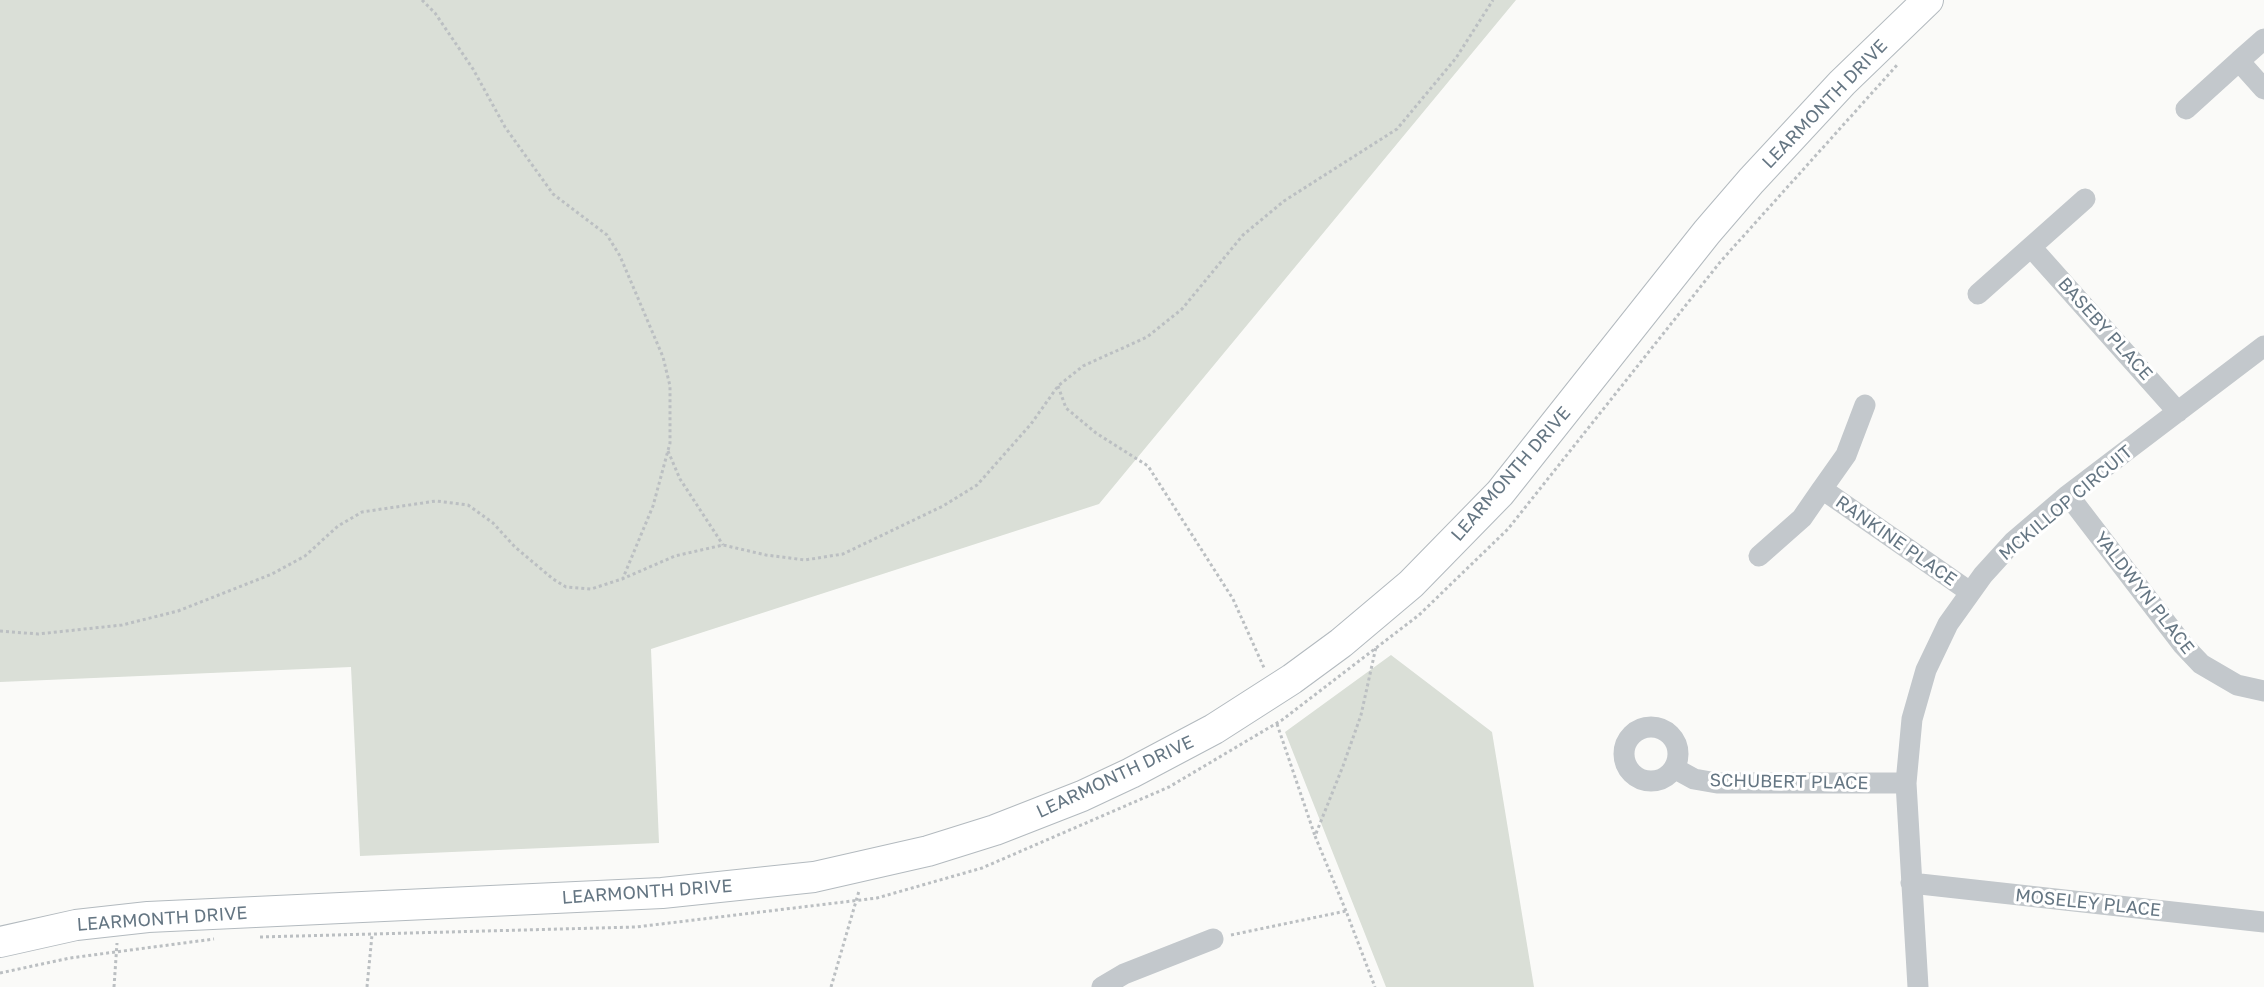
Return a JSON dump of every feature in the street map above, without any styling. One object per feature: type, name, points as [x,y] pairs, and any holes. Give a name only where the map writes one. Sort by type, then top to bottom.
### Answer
[{"type":"street","name":"LEARMONTH DRIVE","points":[[0,942],[76,925],[118,920],[374,920],[813,878],[928,851],[995,830],[1082,796],[1131,773],[1214,729],[1341,643],[1369,637],[1410,584],[1500,493],[1707,232],[1751,181],[1842,83],[1928,0]]},
{"type":"street","points":[[2186,109],[2264,39]]},
{"type":"street","points":[[2239,61],[2264,89]]},
{"type":"street","points":[[1978,294],[2085,199]]},
{"type":"street","name":"BASEBY PLACE","points":[[2031,247],[2178,412]]},
{"type":"street","name":"MCKILLOP CIRCUIT","points":[[1918,987],[1906,783],[1912,719],[1926,670],[1948,624],[1970,592],[2013,542],[2068,495],[2264,347]]},
{"type":"street","name":"RANKINE PLACE","points":[[1759,556],[1802,518],[1846,456],[1865,405]]},
{"type":"street","name":"RANKINE PLACE","points":[[1822,489],[1970,592]]},
{"type":"street","name":"YALDWYN PLACE","points":[[2068,495],[2183,645],[2201,664],[2237,685],[2264,691]]},
{"type":"street","name":"SCHUBERT PLACE","points":[[1674,768],[1694,779],[1717,783],[1906,783]]},
{"type":"street","name":"MOSELEY PLACE","points":[[1911,884],[2264,922]]},
{"type":"street","points":[[1102,987],[1124,975],[1213,939]]},
{"type":"path","points":[[422,0],[435,13],[472,69],[505,127],[553,194],[607,235],[620,256],[663,357],[669,386],[670,443],[653,506],[622,579]]},
{"type":"path","points":[[0,631],[38,634],[122,625],[178,611],[280,570],[305,556],[338,526],[362,512],[436,501],[468,506],[493,523],[515,547],[566,588],[591,589],[622,579],[675,556],[723,545],[766,555],[805,560],[843,554],[943,506],[977,485],[1031,424],[1058,386],[1083,366],[1147,337],[1182,309],[1251,228],[1284,201],[1397,129],[1456,58],[1493,0]]},
{"type":"path","points":[[256,937],[374,920],[636,927],[877,898],[993,863],[1169,787],[1277,723],[1369,637],[1419,615],[1508,529],[1721,261],[1901,61]]},
{"type":"path","points":[[1058,386],[1066,408],[1096,433],[1148,466],[1233,599],[1264,668],[1277,723],[1314,836],[1376,987]]},
{"type":"path","points":[[668,450],[680,479],[723,545]]},
{"type":"path","points":[[1314,836],[1343,766],[1360,715],[1369,637]]},
{"type":"path","points":[[831,987],[867,866]]},
{"type":"path","points":[[1213,939],[1346,911]]},
{"type":"path","points":[[114,987],[118,920]]},
{"type":"path","points":[[367,987],[374,920]]},
{"type":"path","points":[[0,973],[70,958],[222,938]]},
{"type":"shaded area","points":[[0,0],[1516,0],[1099,504],[651,649],[659,843],[360,856],[351,667],[0,682]]},
{"type":"shaded area","points":[[1391,655],[1492,732],[1534,987],[1386,987],[1285,732]]}]
